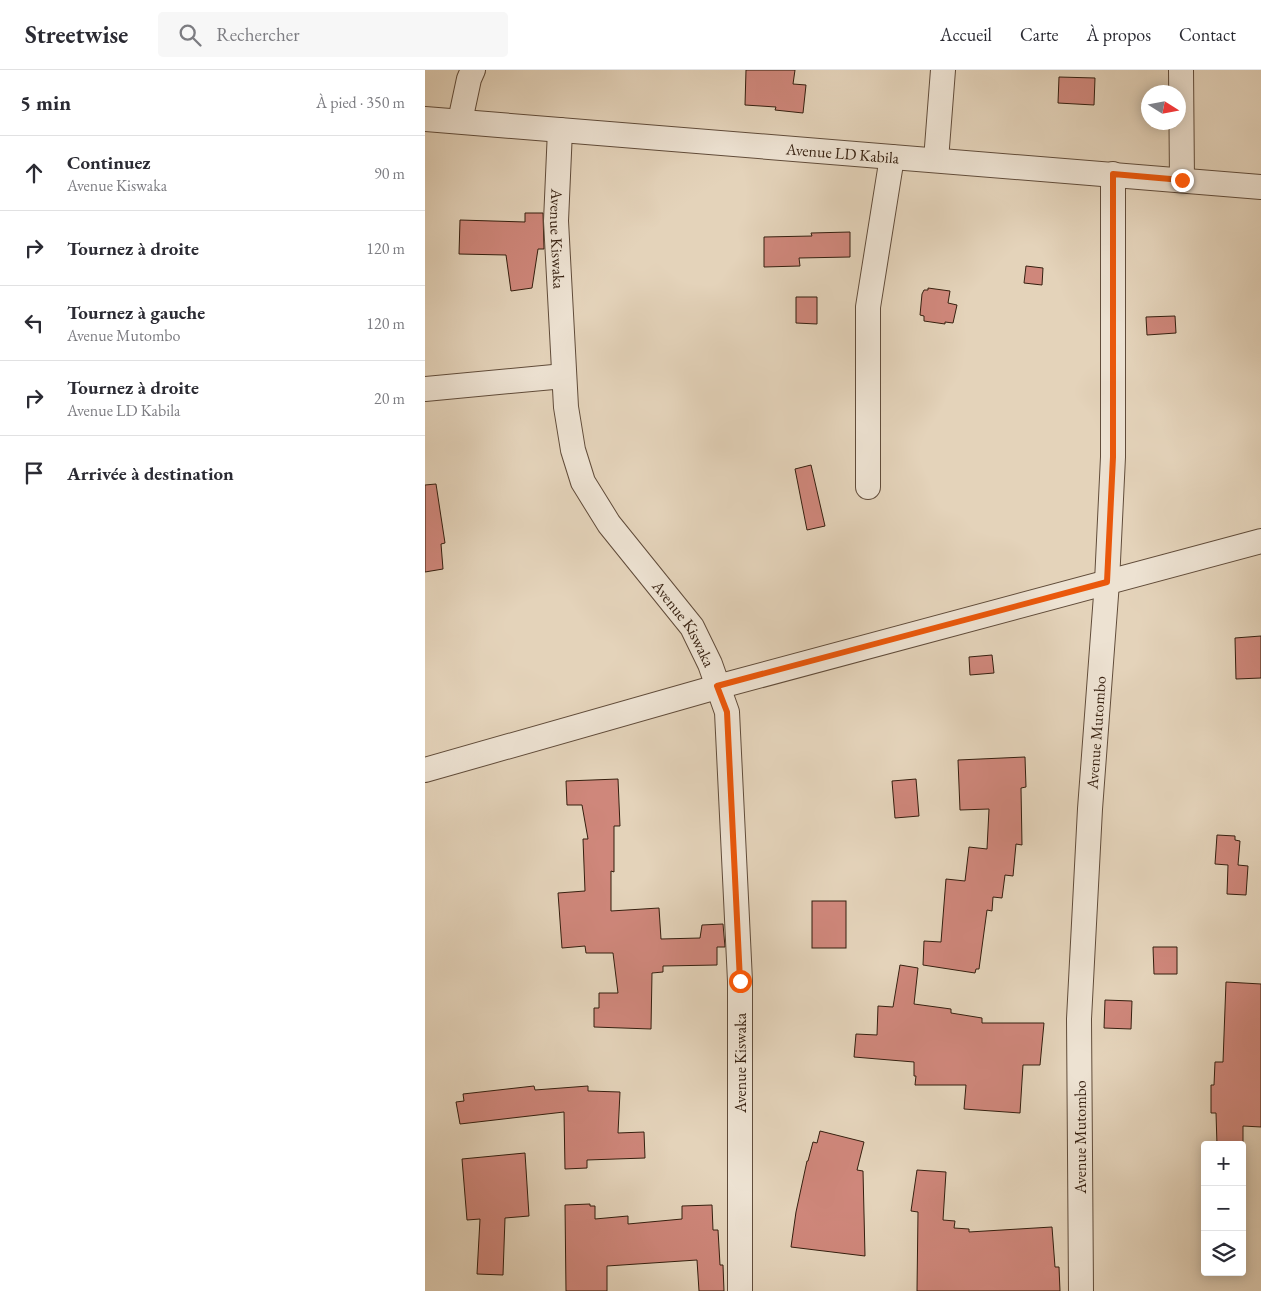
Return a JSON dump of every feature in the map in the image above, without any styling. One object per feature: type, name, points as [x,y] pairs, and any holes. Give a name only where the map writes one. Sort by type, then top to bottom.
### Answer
[{"type":"street","points":[[460,121],[473,70]]},
{"type":"street","points":[[936,160],[943,70]]},
{"type":"street","points":[[1181,70],[1182,180]]},
{"type":"street","name":"Avenue LD Kabila","points":[[425,119],[1261,187]]},
{"type":"street","name":"Avenue Kiswaka","points":[[560,130],[556,221],[566,407],[573,450],[583,482],[609,524],[692,627],[710,664],[727,712],[740,981],[740,1291]]},
{"type":"street","points":[[868,487],[868,307],[893,157]]},
{"type":"street","name":"Avenue Mutombo","points":[[1081,1291],[1079,1019],[1090,809],[1107,582],[1113,457],[1113,174]]},
{"type":"street","points":[[425,389],[564,376]]},
{"type":"street","points":[[425,770],[717,686],[1261,542]]},
{"type":"building","points":[[746,70],[795,70],[793,84],[806,85],[803,113],[775,110],[776,107],[745,105]]},
{"type":"building","points":[[1059,77],[1095,78],[1094,105],[1058,103]]},
{"type":"building","points":[[525,213],[543,213],[544,249],[538,249],[532,288],[511,291],[506,255],[459,254],[460,220],[525,222]]},
{"type":"building","points":[[850,232],[850,257],[799,258],[800,266],[764,267],[764,237],[812,236],[811,233]]},
{"type":"building","points":[[1026,266],[1043,268],[1042,285],[1024,283]]},
{"type":"building","points":[[928,288],[950,291],[948,303],[957,305],[953,323],[945,322],[945,324],[924,321],[924,316],[920,315],[922,294]]},
{"type":"building","points":[[796,297],[817,297],[817,324],[796,323]]},
{"type":"building","points":[[1175,316],[1176,333],[1147,335],[1146,317]]},
{"type":"building","points":[[811,465],[825,526],[807,530],[795,469]]},
{"type":"building","points":[[436,484],[445,543],[441,544],[443,569],[425,572],[425,485]]},
{"type":"building","points":[[1261,636],[1261,678],[1236,679],[1235,638]]},
{"type":"building","points":[[992,655],[994,673],[970,675],[969,657]]},
{"type":"building","points":[[1025,757],[1026,787],[1021,788],[1022,845],[1016,844],[1013,876],[1005,875],[1002,898],[993,897],[992,911],[987,910],[979,969],[976,969],[975,973],[923,965],[924,941],[941,942],[946,879],[965,881],[969,847],[987,849],[989,809],[960,810],[958,760]]},
{"type":"building","points":[[618,779],[620,826],[614,826],[614,872],[611,871],[611,911],[659,908],[661,939],[700,938],[702,925],[723,924],[725,947],[717,947],[717,965],[663,966],[663,972],[652,973],[651,1029],[594,1027],[594,1008],[599,1008],[599,993],[618,993],[613,953],[586,953],[585,946],[562,948],[558,893],[585,891],[583,839],[588,839],[582,805],[567,805],[566,781]]},
{"type":"building","points":[[916,779],[919,816],[895,818],[892,781]]},
{"type":"building","points":[[1217,835],[1235,836],[1235,840],[1240,841],[1238,865],[1248,866],[1246,895],[1227,894],[1228,865],[1215,864]]},
{"type":"building","points":[[812,901],[846,901],[846,948],[812,948]]},
{"type":"building","points":[[1153,947],[1177,947],[1177,974],[1154,974]]},
{"type":"building","points":[[900,965],[918,968],[914,1004],[951,1009],[951,1013],[982,1018],[982,1023],[1044,1023],[1040,1065],[1023,1065],[1020,1113],[964,1109],[966,1085],[915,1085],[914,1062],[854,1057],[856,1034],[877,1035],[878,1006],[893,1007]]},
{"type":"building","points":[[1226,982],[1261,984],[1261,1127],[1243,1126],[1243,1141],[1217,1141],[1216,1113],[1211,1113],[1211,1085],[1214,1085],[1215,1062],[1223,1062]]},
{"type":"building","points":[[1105,1000],[1132,1001],[1131,1029],[1104,1028]]},
{"type":"building","points":[[534,1086],[535,1090],[588,1086],[588,1091],[620,1092],[618,1133],[644,1132],[645,1158],[587,1160],[587,1168],[565,1169],[564,1112],[460,1124],[456,1102],[464,1101],[463,1094]]},
{"type":"building","points":[[820,1131],[864,1142],[857,1170],[863,1171],[865,1256],[791,1247],[807,1161],[813,1142],[817,1143]]},
{"type":"building","points":[[525,1153],[529,1216],[505,1218],[503,1275],[477,1274],[480,1219],[467,1220],[462,1159]]},
{"type":"building","points":[[917,1170],[946,1172],[943,1220],[955,1221],[954,1228],[969,1229],[969,1232],[1052,1227],[1055,1267],[1059,1267],[1060,1291],[917,1291],[918,1212],[911,1211]]},
{"type":"building","points":[[590,1204],[590,1206],[595,1206],[595,1219],[628,1216],[628,1224],[682,1219],[682,1206],[712,1205],[713,1230],[718,1230],[720,1265],[723,1265],[724,1291],[699,1291],[697,1260],[607,1266],[607,1291],[566,1291],[565,1205]]},
{"type":"route","points":[[740,981],[727,712],[717,686],[1107,582],[1113,457],[1113,174],[1182,180]]}]
